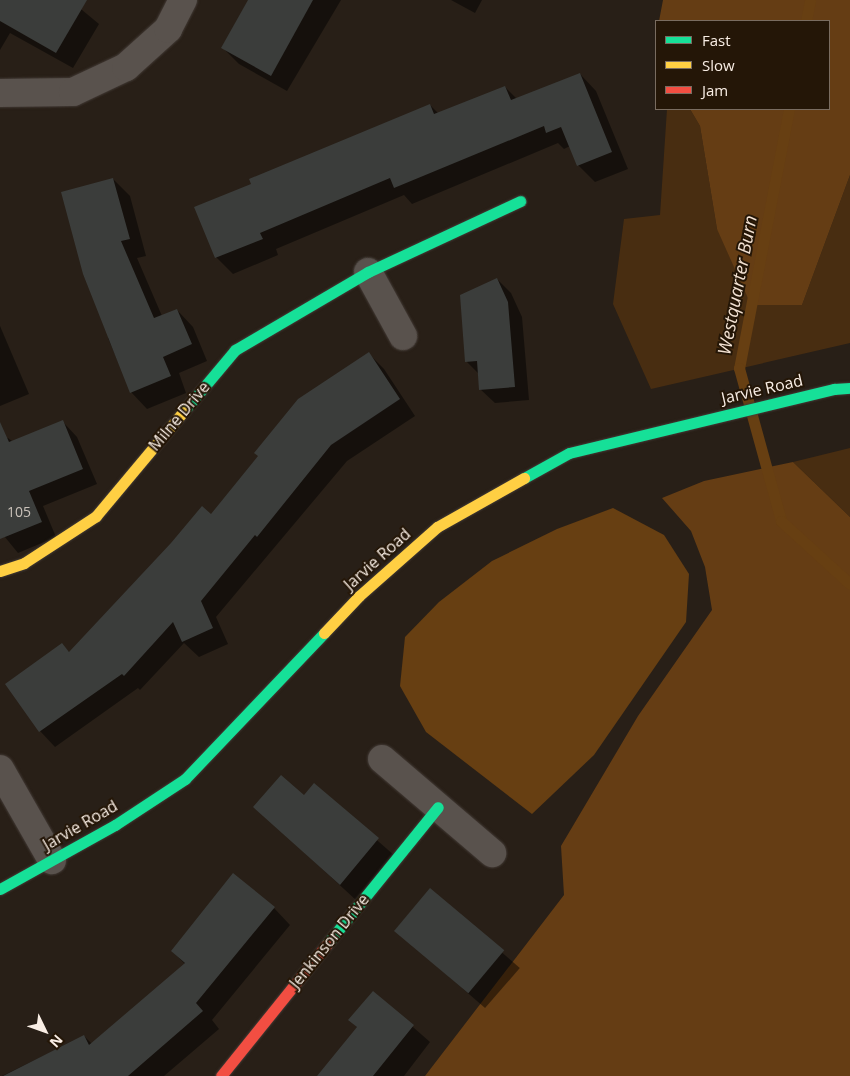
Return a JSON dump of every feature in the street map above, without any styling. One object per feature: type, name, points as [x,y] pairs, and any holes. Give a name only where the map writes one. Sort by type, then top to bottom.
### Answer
[{"type":"street","points":[[0,93],[73,92],[126,67],[168,29],[183,0]]},
{"type":"street","name":"Milne Drive","points":[[0,571],[24,563],[96,516],[235,350],[368,272],[520,201]]},
{"type":"street","points":[[368,272],[403,336]]},
{"type":"street","name":"Jarvie Road","points":[[0,889],[115,825],[184,779],[359,596],[437,527],[569,453],[834,388],[850,388]]},
{"type":"street","points":[[382,760],[492,853]]},
{"type":"street","points":[[0,769],[52,860]]},
{"type":"street","name":"Jenkinson Drive","points":[[221,1076],[438,807]]},
{"type":"shaded area","points":[[663,0],[850,0],[850,175],[802,305],[751,305],[717,229],[700,126],[691,110],[830,110],[830,20],[659,20]]},
{"type":"shaded area","points":[[667,110],[691,110],[700,126],[717,229],[802,305],[850,175],[850,343],[651,389],[613,304],[624,219],[660,215]]},
{"type":"shaded area","points":[[850,448],[850,517],[793,462]]},
{"type":"shaded area","points":[[793,462],[850,517],[850,1076],[425,1076],[564,895],[561,846],[638,716],[712,610],[705,567],[691,531],[662,498],[704,481]]},
{"type":"shaded area","points":[[613,508],[664,535],[689,574],[686,622],[594,755],[532,814],[426,732],[400,686],[405,637],[439,602],[492,561],[557,529]]},
{"type":"building","points":[[0,0],[87,0],[56,53],[0,21]]},
{"type":"building","points":[[248,0],[313,0],[271,76],[221,48]]},
{"type":"building","points":[[580,73],[612,152],[577,166],[561,127],[546,133],[544,126],[394,188],[390,178],[260,233],[263,239],[215,258],[194,207],[251,184],[249,179],[430,104],[434,114],[505,86],[511,100]]},
{"type":"building","points":[[113,178],[130,239],[121,241],[154,318],[177,309],[192,344],[163,357],[171,376],[130,393],[83,274],[61,192]]},
{"type":"building","points":[[497,278],[508,302],[515,387],[479,390],[477,361],[465,362],[460,295]]},
{"type":"building","points":[[369,352],[400,399],[331,445],[257,537],[255,535],[201,601],[213,628],[182,642],[173,622],[124,676],[122,674],[39,732],[5,684],[62,643],[69,652],[171,543],[202,506],[211,514],[258,456],[254,453],[298,399]]},
{"type":"building","points":[[63,420],[83,469],[29,491],[42,522],[0,539],[0,422],[9,442]]},
{"type":"building","points":[[281,775],[304,795],[314,783],[379,838],[340,885],[253,807]]},
{"type":"building","points":[[233,873],[275,907],[196,1003],[203,1011],[128,1076],[3,1076],[84,1035],[89,1045],[185,963],[171,951]]},
{"type":"building","points":[[430,888],[504,950],[468,993],[394,931]]},
{"type":"building","points":[[373,991],[414,1025],[373,1076],[317,1076],[357,1027],[348,1020]]},
{"type":"waterway","name":"Westquarter Burn","points":[[806,20],[810,0]]},
{"type":"waterway","name":"Westquarter Burn","points":[[789,110],[739,368],[781,521],[850,584]]},
{"type":"traffic: fast","points":[[183,412],[235,350],[368,272],[520,201]]},
{"type":"traffic: fast","points":[[524,478],[569,453],[834,389],[850,388]]},
{"type":"traffic: fast","points":[[0,889],[115,825],[185,779],[324,633]]},
{"type":"traffic: fast","points":[[327,944],[438,807]]},
{"type":"traffic: slow","points":[[0,571],[24,563],[96,516],[183,412]]},
{"type":"traffic: slow","points":[[324,633],[359,596],[437,527],[524,478]]},
{"type":"traffic: jam","points":[[221,1076],[327,944]]}]
